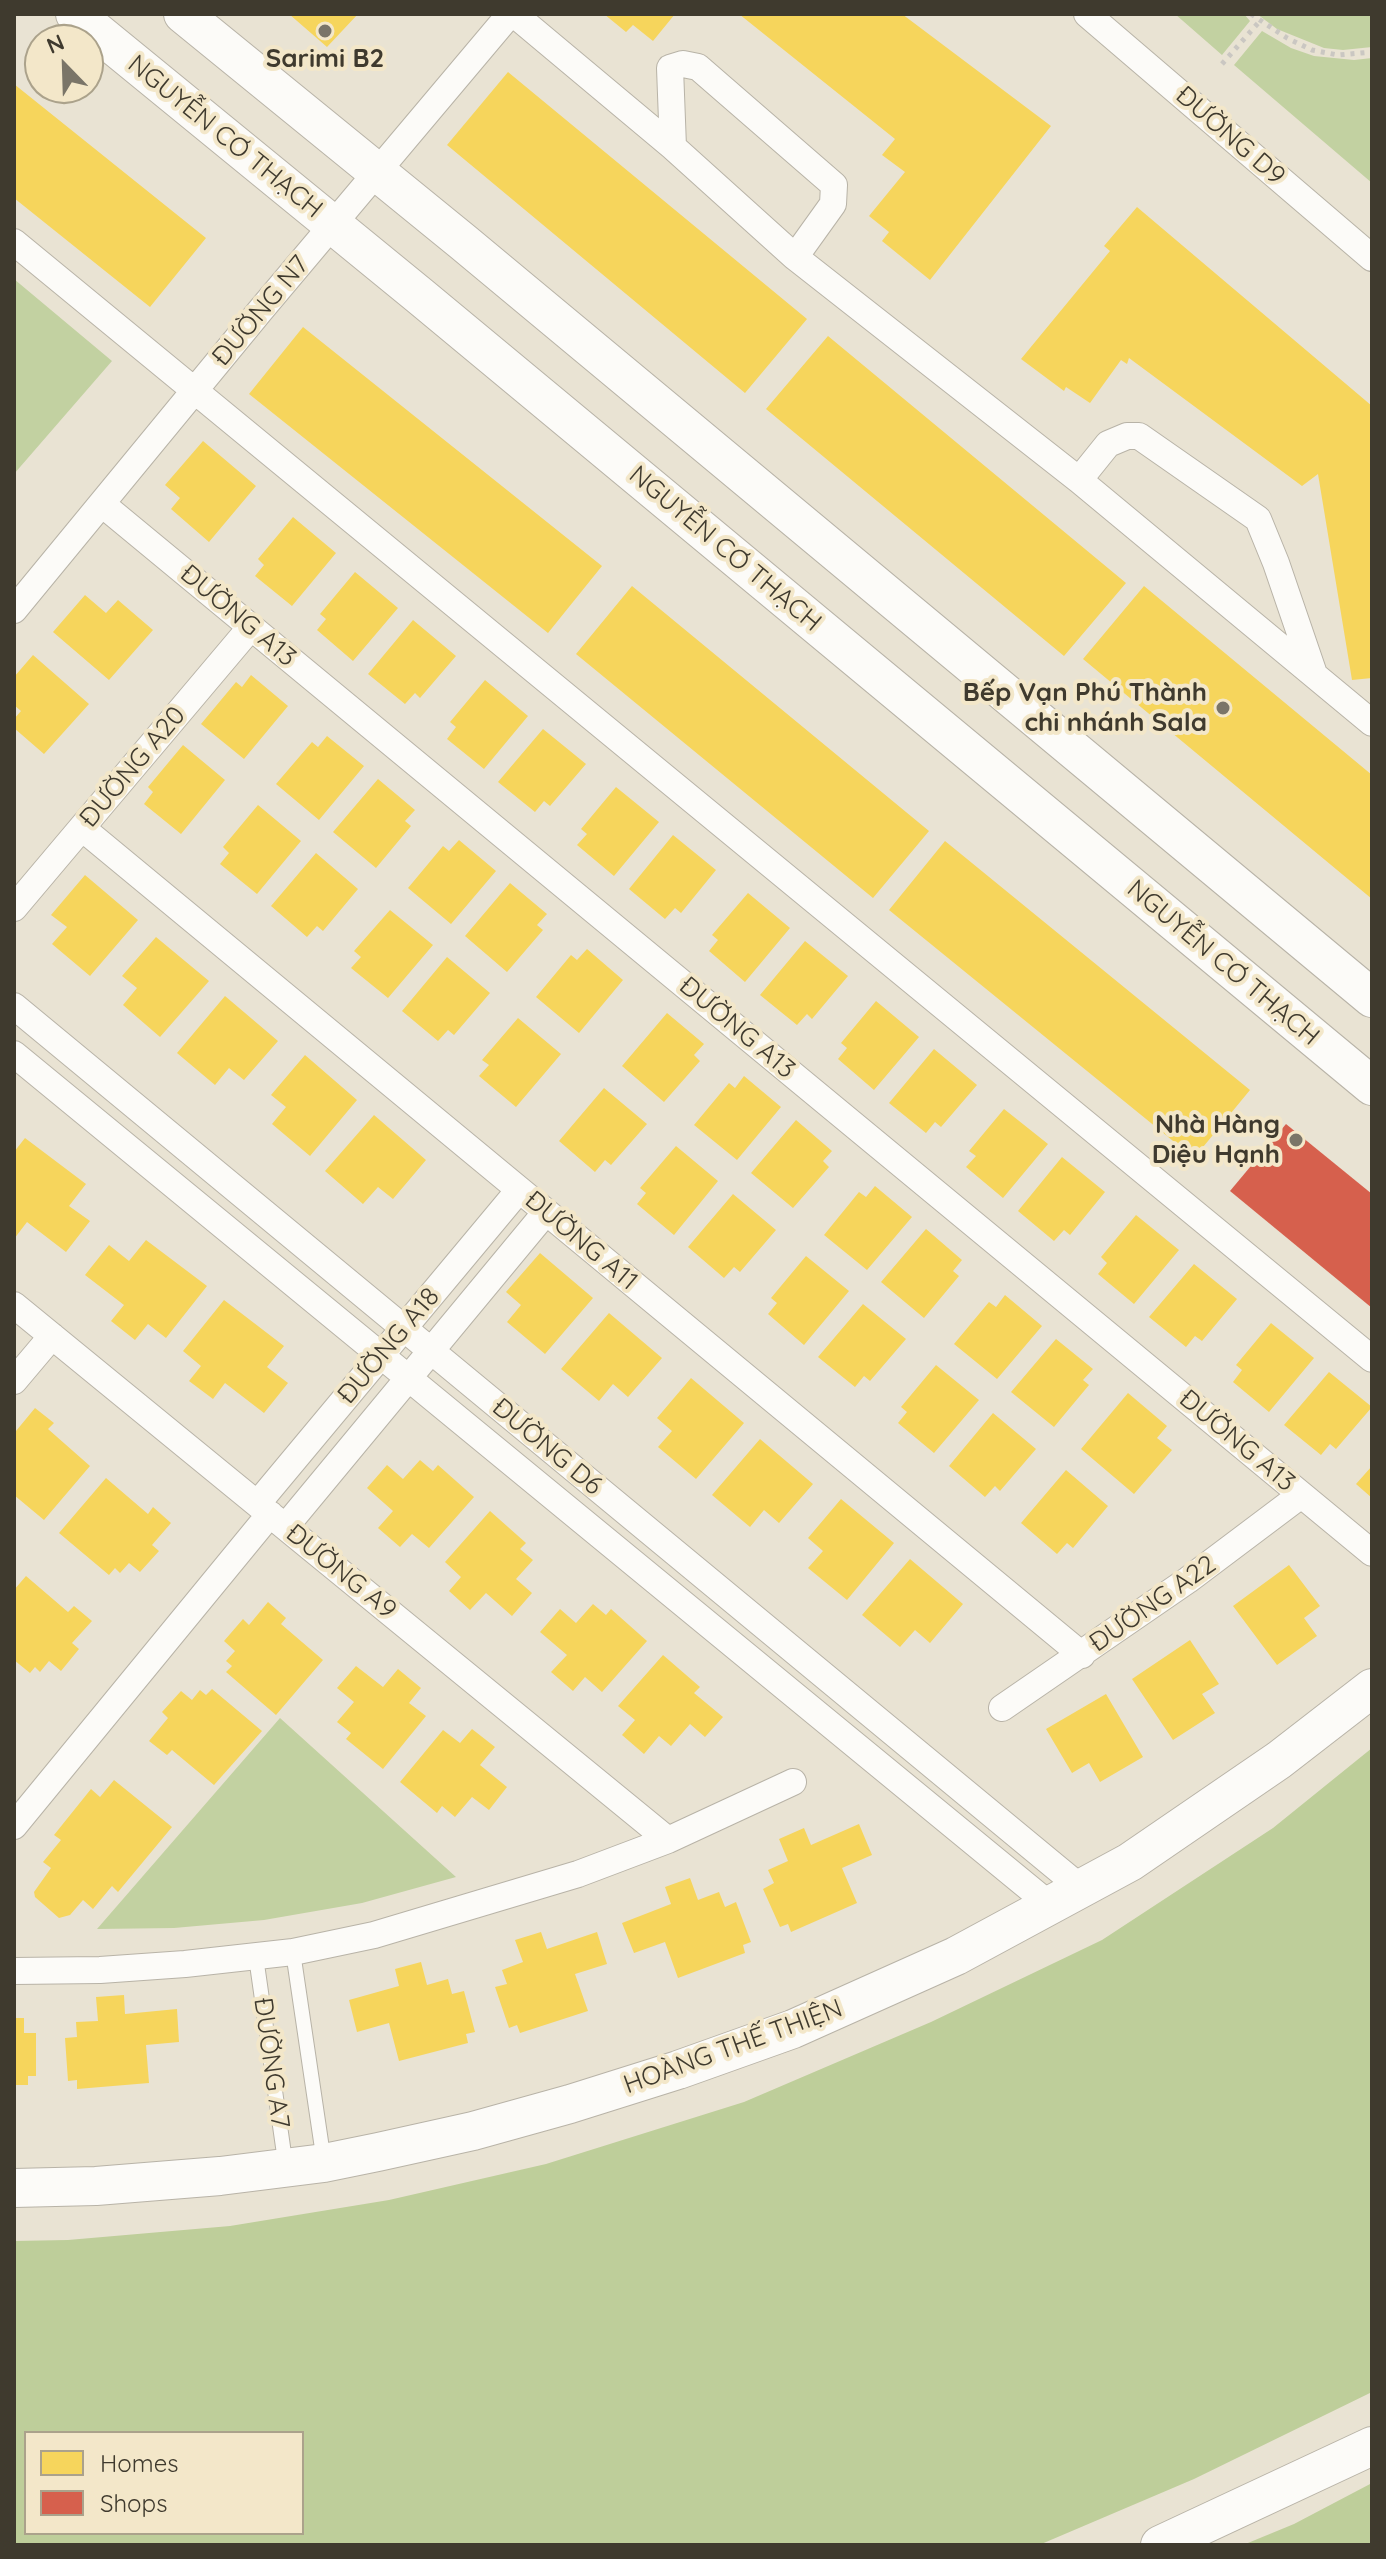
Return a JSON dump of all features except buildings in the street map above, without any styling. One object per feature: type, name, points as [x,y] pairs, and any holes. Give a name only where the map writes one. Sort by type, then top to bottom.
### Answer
[{"type":"main road","name":"NGUYỄN CƠ THẠCH","points":[[75,14],[1367,1071]]},
{"type":"main road","points":[[183,14],[1372,998]]},
{"type":"main road","name":"HOÀNG THẾ THIỆN","points":[[14,2188],[96,2186],[324,2163],[473,2131],[678,2070],[793,2029],[956,1956],[1130,1862],[1300,1745],[1372,1688]]},
{"type":"main road","points":[[1160,2545],[1372,2446]]},
{"type":"street","name":"ĐƯỜNG N7","points":[[14,610],[512,14]]},
{"type":"street","points":[[512,14],[673,147],[795,257],[1079,480],[1372,723]]},
{"type":"street","name":"ĐƯỜNG D9","points":[[1087,14],[1372,258]]},
{"type":"street","points":[[673,147],[670,68],[683,64],[698,67],[834,185],[833,204],[795,257]]},
{"type":"street","points":[[14,242],[1372,1359]]},
{"type":"street","points":[[1079,480],[1108,444],[1127,436],[1139,436],[1258,519],[1314,674]]},
{"type":"street","name":"ĐƯỜNG A13","points":[[102,504],[1372,1553]]},
{"type":"street","name":"ĐƯỜNG A20","points":[[14,908],[251,627]]},
{"type":"street","name":"ĐƯỜNG A11","points":[[82,828],[1082,1655]]},
{"type":"street","name":"ĐƯỜNG D6","points":[[14,1006],[404,1328],[1065,1897]]},
{"type":"street","name":"ĐƯỜNG D6","points":[[14,1054],[409,1378],[1065,1897]]},
{"type":"street","name":"ĐƯỜNG A18","points":[[272,1515],[381,1355],[519,1190]]},
{"type":"street","name":"ĐƯỜNG A18","points":[[14,1826],[272,1515],[409,1378],[546,1212]]},
{"type":"street","name":"ĐƯỜNG A9","points":[[14,1305],[668,1840]]},
{"type":"street","points":[[14,1381],[52,1336]]},
{"type":"street","name":"ĐƯỜNG A22","points":[[1002,1708],[1188,1580],[1301,1495]]},
{"type":"street","points":[[14,1971],[114,1969],[256,1957],[374,1935],[578,1874],[668,1840],[793,1782]]},
{"type":"lane","name":"ĐƯỜNG A7","points":[[293,1952],[324,2163]]},
{"type":"lane","name":"ĐƯỜNG A7","points":[[256,1957],[286,2168]]},
{"type":"path","points":[[1251,14],[1259,22],[1312,50],[1338,55],[1372,52]]},
{"type":"path","points":[[1222,64],[1259,22]]},
{"type":"green space","points":[[1175,14],[1244,14],[1250,21],[1222,55]]},
{"type":"green space","points":[[1257,14],[1372,14],[1372,47],[1324,48],[1277,29]]},
{"type":"green space","points":[[1262,31],[1291,48],[1314,56],[1354,60],[1372,58],[1372,183],[1234,65]]},
{"type":"green space","points":[[14,279],[112,361],[14,474]]},
{"type":"green space","points":[[280,1718],[456,1877],[362,1903],[264,1920],[174,1928],[97,1929]]},
{"type":"green space","points":[[1372,1748],[1372,2392],[1194,2479],[1039,2545],[14,2545],[14,2241],[68,2240],[230,2226],[389,2200],[546,2164],[744,2102],[931,2022],[1102,1940],[1273,1828]]},
{"type":"green space","points":[[1372,2483],[1372,2545],[1243,2545],[1294,2524]]},
{"type":"place","name":"Sarimi B2","points":[[325,31]]},
{"type":"place","name":"Bếp Vạn Phú Thành chi nhánh Sala","points":[[1223,708]]},
{"type":"place","name":"Nhà Hàng Diệu Hạnh","points":[[1296,1140]]}]
